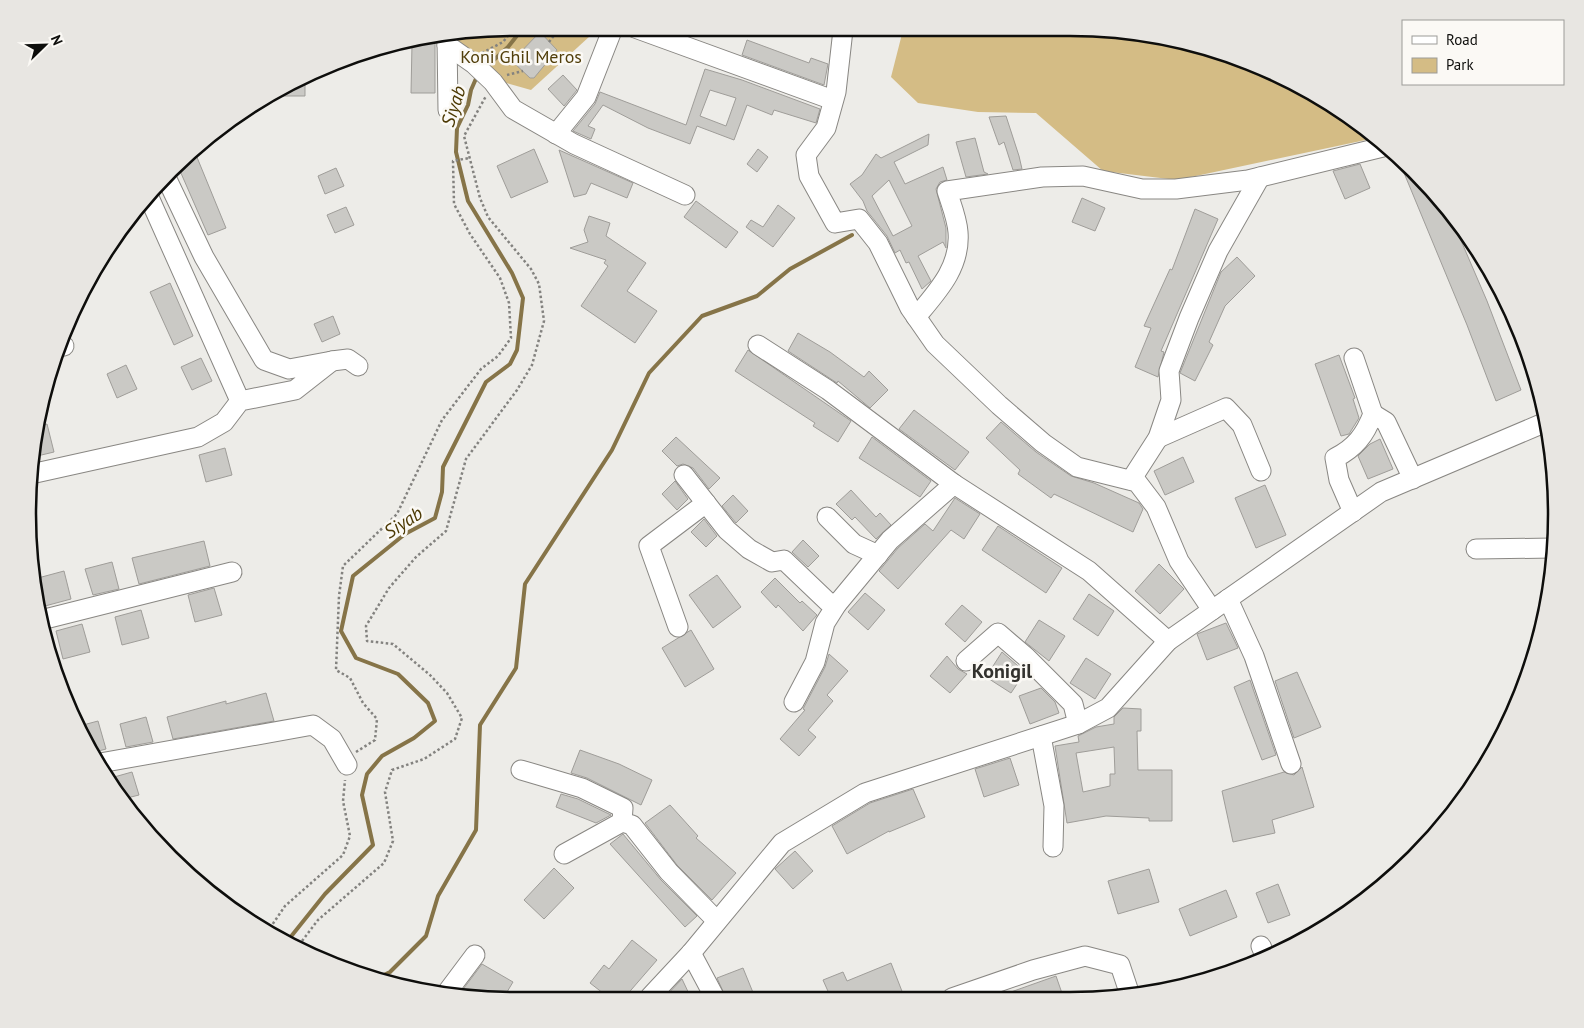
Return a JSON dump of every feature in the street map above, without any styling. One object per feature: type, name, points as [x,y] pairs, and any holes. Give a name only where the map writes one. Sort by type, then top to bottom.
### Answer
[{"type":"street","points":[[556,134],[586,97],[610,36]]},
{"type":"street","points":[[657,36],[833,100]]},
{"type":"street","points":[[842,36],[833,100],[826,128],[806,155],[809,176],[835,223],[858,219],[867,226],[916,317],[935,344],[1043,444],[1078,466],[1137,482],[1156,507],[1179,561],[1212,610]]},
{"type":"street","points":[[447,42],[481,70],[514,109],[574,144],[685,194]]},
{"type":"street","points":[[447,42],[448,110]]},
{"type":"street","points":[[916,317],[943,285],[958,250],[958,231],[947,191],[1042,177],[1083,176],[1142,190],[1176,189],[1260,177],[1377,148]]},
{"type":"street","points":[[1130,480],[1158,438],[1171,400],[1169,371],[1218,250],[1260,177]]},
{"type":"street","points":[[169,184],[204,258],[264,360],[289,369],[348,359],[358,366]]},
{"type":"street","points":[[152,203],[240,401]]},
{"type":"street","points":[[758,345],[828,390],[954,484],[1089,571],[1168,641]]},
{"type":"street","points":[[1354,358],[1373,414],[1386,422],[1413,479]]},
{"type":"street","points":[[38,472],[198,437],[224,422],[240,401],[295,390],[332,361]]},
{"type":"street","points":[[1158,438],[1226,408],[1242,425],[1261,471]]},
{"type":"street","points":[[1353,512],[1339,480],[1334,458],[1347,452],[1364,435],[1373,414]]},
{"type":"street","points":[[655,992],[691,953],[782,843],[865,793],[1078,724],[1108,708],[1168,641],[1381,492],[1540,425]]},
{"type":"street","points":[[684,475],[727,530],[749,549],[772,562],[784,560],[828,602],[837,604]]},
{"type":"street","points":[[794,702],[814,662],[825,623],[837,604],[890,540],[954,484]]},
{"type":"street","points":[[678,627],[649,546],[706,503]]},
{"type":"street","points":[[828,517],[854,544],[878,556]]},
{"type":"street","points":[[1476,549],[1547,548]]},
{"type":"street","points":[[48,618],[232,572]]},
{"type":"street","points":[[1228,599],[1254,656],[1291,764]]},
{"type":"street","points":[[966,661],[998,634],[1026,657],[1073,704],[1078,724]]},
{"type":"street","points":[[106,762],[313,725],[332,739],[347,765]]},
{"type":"street","points":[[1041,736],[1054,806],[1053,847]]},
{"type":"street","points":[[521,770],[582,788],[623,808],[622,822]]},
{"type":"street","points":[[622,822],[632,826],[669,872],[717,921]]},
{"type":"street","points":[[564,854],[622,822]]},
{"type":"street","points":[[691,953],[712,992]]},
{"type":"street","points":[[451,988],[474,955]]},
{"type":"street","points":[[970,992],[1034,970],[1085,956],[1120,965],[1128,988]]},
{"type":"path","points":[[302,941],[318,920],[384,863],[393,841],[385,792],[392,770],[424,759],[455,739],[462,718],[447,693],[393,644],[367,641],[366,626],[389,588],[416,557],[446,531],[466,459],[517,390],[532,365],[544,321],[539,284],[531,269],[488,217],[468,158],[464,136],[481,70],[508,36]]},
{"type":"path","points":[[549,42],[554,36]]},
{"type":"path","points":[[272,926],[285,906],[343,855],[350,836],[343,801],[347,765],[354,754],[375,740],[377,719],[363,703],[350,678],[336,670],[338,596],[343,566],[397,514],[442,420],[481,369],[498,356],[511,338],[509,303],[500,278],[470,234],[454,204],[452,161],[468,158]]},
{"type":"green space","name":"Koni Ghil Meros","points":[[514,36],[590,36],[531,90],[499,81],[455,40]]},
{"type":"green space","points":[[901,36],[1070,36],[1132,40],[1194,53],[1253,73],[1309,100],[1367,140],[1177,180],[1103,171],[1036,113],[978,112],[918,103],[891,77]]},
{"type":"building","points":[[536,36],[544,36],[557,50],[534,78],[530,78],[512,61]]},
{"type":"building","points":[[747,40],[809,63],[811,58],[828,64],[824,85],[742,55]]},
{"type":"building","points":[[435,43],[435,93],[411,93],[412,47]]},
{"type":"building","points":[[705,69],[742,80],[820,109],[816,123],[774,110],[772,115],[747,105],[734,140],[697,126],[690,144],[648,128],[603,105],[588,126],[595,129],[591,139],[573,131],[595,104],[600,92],[686,125]],"holes":[[[710,90],[736,98],[726,126],[700,116]]]},
{"type":"building","points":[[563,75],[577,90],[564,106],[548,89]]},
{"type":"building","points":[[305,85],[305,96],[283,96]]},
{"type":"building","points":[[1006,116],[1022,169],[1013,170],[1004,142],[999,145],[989,117]]},
{"type":"building","points":[[929,134],[928,145],[894,162],[905,184],[943,167],[947,180],[940,182],[936,189],[946,228],[946,248],[943,242],[918,256],[931,281],[922,289],[909,262],[906,263],[900,250],[895,253],[887,236],[867,211],[863,201],[850,184],[862,175],[876,154],[881,158]],"holes":[[[889,180],[912,226],[893,236],[872,196]]]},
{"type":"building","points":[[975,138],[984,172],[988,174],[966,177],[956,142]]},
{"type":"building","points":[[534,149],[548,182],[511,198],[497,166]]},
{"type":"building","points":[[758,149],[768,157],[757,172],[747,164]]},
{"type":"building","points":[[559,150],[633,183],[627,198],[591,183],[586,194],[574,197]]},
{"type":"building","points":[[197,157],[226,228],[208,235],[180,172]]},
{"type":"building","points":[[1360,164],[1370,188],[1345,199],[1333,171]]},
{"type":"building","points":[[336,168],[344,186],[325,194],[318,176]]},
{"type":"building","points":[[1404,172],[1429,199],[1461,240],[1487,301],[1521,390],[1496,401],[1467,325]]},
{"type":"building","points":[[1082,198],[1105,208],[1095,231],[1072,222]]},
{"type":"building","points":[[696,201],[738,232],[726,248],[684,217]]},
{"type":"building","points":[[778,205],[795,218],[773,247],[746,227],[751,220],[763,227]]},
{"type":"building","points":[[346,207],[354,225],[335,233],[327,215]]},
{"type":"building","points":[[1195,209],[1218,219],[1161,351],[1164,352],[1158,377],[1135,367],[1151,328],[1144,326],[1170,269],[1172,270]]},
{"type":"building","points":[[589,216],[610,223],[606,236],[646,263],[627,291],[657,311],[635,343],[581,306],[608,266],[604,263],[606,260],[570,248],[588,242],[584,230]]},
{"type":"building","points":[[1237,257],[1255,276],[1225,306],[1209,342],[1213,345],[1195,381],[1180,373],[1221,272]]},
{"type":"building","points":[[170,283],[193,336],[174,345],[150,292]]},
{"type":"building","points":[[333,316],[340,334],[322,342],[314,324]]},
{"type":"building","points":[[798,333],[830,352],[864,377],[869,371],[888,390],[870,408],[838,381],[837,383],[788,351]]},
{"type":"building","points":[[748,350],[851,421],[838,442],[813,426],[815,423],[735,371]]},
{"type":"building","points":[[1339,355],[1355,398],[1353,399],[1359,418],[1349,434],[1341,436],[1315,364]]},
{"type":"building","points":[[201,358],[212,381],[192,390],[181,367]]},
{"type":"building","points":[[126,365],[137,389],[117,398],[107,374]]},
{"type":"building","points":[[914,410],[969,452],[955,470],[899,429]]},
{"type":"building","points":[[1001,422],[1036,452],[1071,476],[1094,483],[1139,503],[1143,509],[1133,532],[1054,494],[1051,498],[1018,474],[1020,470],[986,438]]},
{"type":"building","points":[[47,424],[54,452],[40,455],[40,452],[44,425]]},
{"type":"building","points":[[676,437],[720,478],[709,489],[693,468],[683,464],[677,466],[662,451]]},
{"type":"building","points":[[872,437],[931,481],[920,497],[859,458]]},
{"type":"building","points":[[1380,439],[1393,469],[1368,479],[1358,456],[1370,444]]},
{"type":"building","points":[[225,448],[232,475],[206,482],[199,455]]},
{"type":"building","points":[[1183,457],[1194,482],[1165,495],[1154,471]]},
{"type":"building","points":[[675,481],[688,499],[677,510],[662,494]]},
{"type":"building","points":[[1265,485],[1286,535],[1256,548],[1235,498]]},
{"type":"building","points":[[851,490],[876,517],[880,513],[891,525],[876,539],[855,517],[852,520],[836,504]]},
{"type":"building","points":[[733,495],[748,511],[736,523],[722,506]]},
{"type":"building","points":[[955,498],[980,514],[964,539],[951,530],[898,589],[879,571],[898,548],[925,524],[933,531]]},
{"type":"building","points":[[704,519],[717,536],[706,547],[691,532]]},
{"type":"building","points":[[998,526],[1062,568],[1046,593],[982,550]]},
{"type":"building","points":[[803,540],[819,556],[808,567],[792,552]]},
{"type":"building","points":[[204,541],[210,566],[139,584],[132,558]]},
{"type":"building","points":[[112,562],[119,589],[93,595],[85,569]]},
{"type":"building","points":[[1159,564],[1184,589],[1160,614],[1135,591]]},
{"type":"building","points":[[64,571],[71,599],[45,606],[40,577]]},
{"type":"building","points":[[717,575],[741,607],[713,628],[689,595]]},
{"type":"building","points":[[775,578],[800,603],[802,601],[817,615],[803,631],[778,605],[776,608],[761,592]]},
{"type":"building","points":[[214,588],[222,615],[195,622],[188,595]]},
{"type":"building","points":[[865,593],[885,610],[868,630],[848,612]]},
{"type":"building","points":[[1089,594],[1114,611],[1098,636],[1073,619]]},
{"type":"building","points":[[962,605],[982,622],[965,642],[945,624]]},
{"type":"building","points":[[141,610],[149,638],[122,645],[115,617]]},
{"type":"building","points":[[1039,620],[1065,636],[1049,661],[1025,642]]},
{"type":"building","points":[[1226,623],[1238,648],[1207,660],[1197,634]]},
{"type":"building","points":[[82,624],[90,652],[63,659],[56,631]]},
{"type":"building","points":[[691,630],[714,669],[685,687],[662,648]]},
{"type":"building","points":[[1002,652],[1025,672],[1011,693],[986,677]]},
{"type":"building","points":[[829,654],[848,671],[827,695],[833,701],[808,730],[816,737],[799,756],[780,739],[805,710],[803,709],[825,667]]},
{"type":"building","points":[[947,656],[958,669],[967,674],[950,693],[930,676]]},
{"type":"building","points":[[1086,658],[1111,674],[1095,699],[1070,683]]},
{"type":"building","points":[[1297,672],[1321,727],[1294,738],[1275,681]]},
{"type":"building","points":[[1250,680],[1276,755],[1262,760],[1234,687]]},
{"type":"building","points":[[1041,688],[1055,702],[1059,713],[1030,724],[1019,696]]},
{"type":"building","points":[[266,693],[274,721],[173,739],[167,717],[226,701],[226,704]]},
{"type":"building","points":[[1123,708],[1141,709],[1141,731],[1137,731],[1138,770],[1172,770],[1172,821],[1149,821],[1149,818],[1106,816],[1067,823],[1055,746],[1079,742],[1078,736],[1096,727],[1114,724],[1114,717]],"holes":[[[1114,747],[1115,774],[1110,774],[1110,786],[1083,792],[1076,753]]]},
{"type":"building","points":[[146,717],[153,742],[126,747],[120,724]]},
{"type":"building","points":[[98,721],[106,749],[99,751],[86,724]]},
{"type":"building","points":[[580,750],[619,764],[652,780],[641,805],[587,778],[571,773]]},
{"type":"building","points":[[1010,758],[1019,785],[984,797],[975,769]]},
{"type":"building","points":[[1302,767],[1314,807],[1272,820],[1275,833],[1233,842],[1222,791],[1284,772],[1294,775]]},
{"type":"building","points":[[132,772],[139,795],[130,797],[115,777]]},
{"type":"building","points":[[913,789],[925,817],[889,831],[847,854],[832,826],[870,803]]},
{"type":"building","points":[[561,794],[578,799],[611,815],[596,823],[556,807]]},
{"type":"building","points":[[670,805],[698,836],[696,838],[736,873],[712,900],[677,865],[645,823]]},
{"type":"building","points":[[623,834],[661,880],[697,916],[685,927],[610,844]]},
{"type":"building","points":[[795,851],[813,871],[793,889],[775,869]]},
{"type":"building","points":[[554,868],[574,888],[544,919],[524,900]]},
{"type":"building","points":[[1149,869],[1159,902],[1118,914],[1108,881]]},
{"type":"building","points":[[1278,884],[1290,915],[1268,923],[1256,893]]},
{"type":"building","points":[[1226,890],[1237,917],[1190,936],[1179,909]]},
{"type":"building","points":[[632,940],[657,960],[629,992],[602,992],[590,983],[604,965],[609,969]]},
{"type":"building","points":[[891,963],[902,992],[828,992],[823,980],[843,972],[847,981]]},
{"type":"building","points":[[482,964],[513,982],[507,992],[463,989]]},
{"type":"building","points":[[743,968],[753,992],[723,992],[717,978]]},
{"type":"building","points":[[1056,976],[1062,992],[1011,992]]},
{"type":"building","points":[[682,979],[688,992],[670,992]]},
{"type":"waterway","name":"Siyab","points":[[485,68],[508,47],[517,36]]},
{"type":"waterway","name":"Siyab","points":[[291,936],[325,894],[373,845],[362,795],[367,774],[382,756],[414,738],[435,721],[428,703],[398,674],[356,658],[341,631],[353,576],[405,534],[435,518],[442,492],[443,467],[486,382],[510,364],[517,350],[523,298],[512,273],[468,201],[456,152],[457,128],[468,105],[471,90],[478,74]]},
{"type":"waterway","points":[[386,974],[426,936],[438,896],[476,830],[480,725],[516,668],[525,584],[612,450],[649,373],[702,316],[757,296],[790,269],[852,235]]},
{"type":"district","name":"Konigil","points":[[1002,671]]}]
